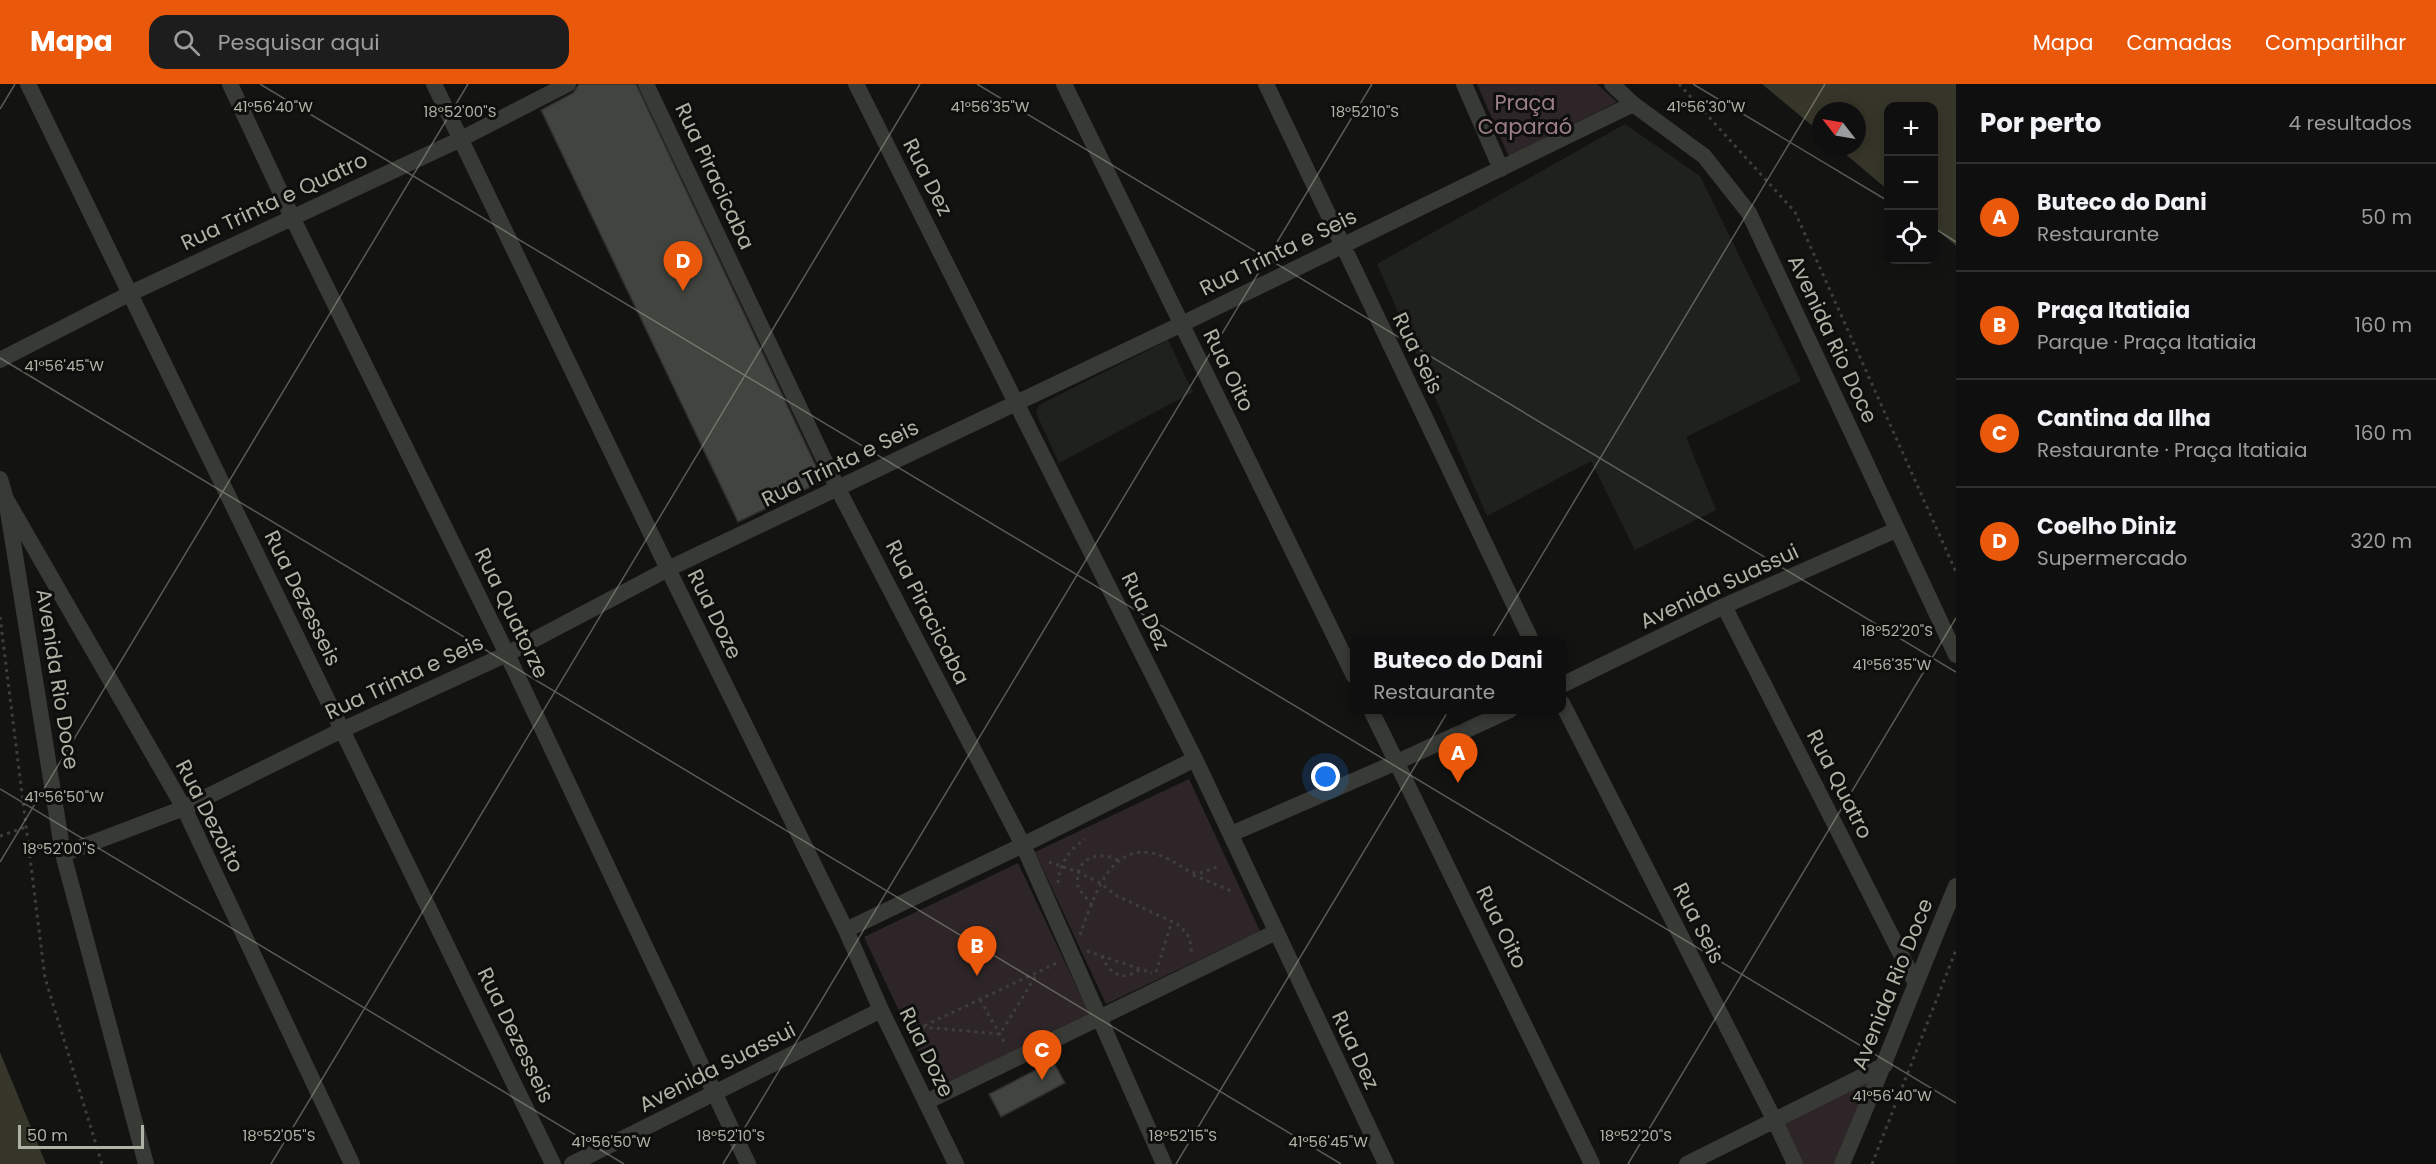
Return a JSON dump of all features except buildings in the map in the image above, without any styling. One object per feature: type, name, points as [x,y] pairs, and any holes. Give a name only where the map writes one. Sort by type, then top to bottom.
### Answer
[{"type":"street","name":"Rua Dezesseis","points":[[28,84],[554,1164]]},
{"type":"street","name":"Rua Quatorze","points":[[230,84],[292,217],[507,654],[748,1164]]},
{"type":"street","name":"Rua Doze","points":[[434,84],[668,569],[846,930],[881,1010],[956,1164]]},
{"type":"street","name":"Rua Trinta e Quatro","points":[[0,360],[129,294],[460,139],[568,84]]},
{"type":"street","name":"Rua Piracicaba","points":[[646,84],[838,489],[1079,953],[1099,1018],[1164,1164]]},
{"type":"street","name":"Rua Dez","points":[[856,84],[1195,759],[1386,1164]]},
{"type":"street","name":"Rua Oito","points":[[1065,84],[1350,668]]},
{"type":"street","name":"Rua Seis","points":[[1266,84],[1529,636]]},
{"type":"street","points":[[1464,84],[1501,169]]},
{"type":"street","name":"Avenida Rio Doce","points":[[1612,84],[1633,104],[1704,156],[1749,213],[1956,655]]},
{"type":"street","name":"Rua Trinta e Seis","points":[[63,854],[183,808],[342,730],[507,654],[668,569],[1182,324],[1633,104]]},
{"type":"street","name":"Avenida Rio Doce","points":[[0,479],[6,499],[63,854],[146,1164]]},
{"type":"street","name":"Rua Dezoito","points":[[6,499],[183,808],[352,1164]]},
{"type":"street","name":"Avenida Suassui","points":[[1566,684],[1724,606],[1896,530]]},
{"type":"street","name":"Rua Quatro","points":[[1724,606],[1915,982]]},
{"type":"street","name":"Rua Seis","points":[[1566,712],[1795,1164]]},
{"type":"street","name":"Rua Oito","points":[[1373,714],[1592,1164]]},
{"type":"street","points":[[1231,834],[1501,714]]},
{"type":"street","points":[[846,930],[1195,759]]},
{"type":"street","name":"Avenida Rio Doce","points":[[1842,1164],[1885,1065],[1915,982],[1956,886]]},
{"type":"street","points":[[926,1102],[1276,932]]},
{"type":"street","name":"Avenida Suassui","points":[[572,1164],[881,1010]]},
{"type":"street","points":[[1687,1164],[1885,1065]]},
{"type":"path","points":[[1679,84],[1795,212],[1956,572]]},
{"type":"path","points":[[0,617],[45,978],[102,1164]]},
{"type":"path","points":[[0,836],[26,827]]},
{"type":"path","points":[[1057,886],[1060,866],[1074,846],[1084,839]]},
{"type":"path","points":[[1079,937],[1100,883],[1110,868],[1134,854],[1158,855],[1188,873],[1234,892]]},
{"type":"path","points":[[1092,905],[1078,888],[1078,872],[1092,857],[1112,856],[1119,861]]},
{"type":"path","points":[[1042,859],[1078,872],[1100,883],[1117,896],[1172,921],[1187,933],[1192,957]]},
{"type":"path","points":[[1188,873],[1207,872],[1220,865]]},
{"type":"path","points":[[895,1039],[1079,953],[1102,956],[1155,975],[1172,921]]},
{"type":"path","points":[[1872,1164],[1956,950]]},
{"type":"path","points":[[1102,956],[1108,969],[1120,976],[1126,977],[1140,969]]},
{"type":"path","points":[[1000,1034],[1038,972]]},
{"type":"path","points":[[980,1000],[1014,1059]]},
{"type":"path","points":[[920,1027],[1000,1034]]},
{"type":"shaded area","points":[[1762,84],[1956,84],[1956,246],[1938,230],[1938,102],[1884,102],[1884,187],[1848,156],[1866,156],[1866,102],[1812,102],[1812,126]]},
{"type":"shaded area","points":[[1625,124],[1700,176],[1801,381],[1686,437],[1716,510],[1635,550],[1591,461],[1487,516],[1377,264]]},
{"type":"shaded area","points":[[1168,340],[1193,392],[1059,463],[1036,413],[1039,405]]},
{"type":"shaded area","points":[[0,1052],[46,1164],[0,1164]]},
{"type":"green space","name":"Praça Caparaó","points":[[1477,84],[1597,84],[1617,102],[1509,157]]},
{"type":"green space","points":[[1189,779],[1260,931],[1106,1004],[1035,852]]},
{"type":"green space","points":[[1018,863],[1090,1015],[936,1089],[864,937]]},
{"type":"green space","points":[[1885,1065],[1842,1164],[1795,1164],[1774,1119]]},
{"type":"place","name":"Coelho Diniz","points":[[683,291]]},
{"type":"place","name":"Buteco do Dani","points":[[1458,783]]},
{"type":"place","name":"Praça Itatiaia","points":[[977,976]]},
{"type":"place","name":"Cantina da Ilha","points":[[1042,1080]]}]
